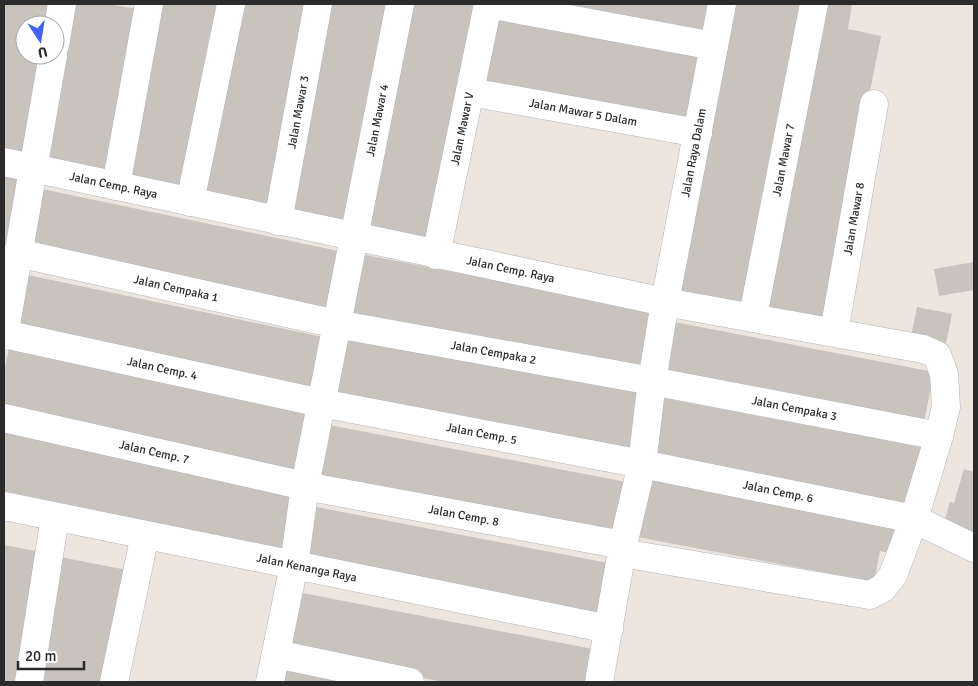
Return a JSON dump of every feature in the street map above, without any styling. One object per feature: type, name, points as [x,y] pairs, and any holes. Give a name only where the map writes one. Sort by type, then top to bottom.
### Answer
[{"type":"street","points":[[116,186],[149,4]]},
{"type":"street","points":[[190,202],[231,4]]},
{"type":"street","name":"Jalan Mawar 3","points":[[278,221],[318,4]]},
{"type":"street","name":"Jalan Mawar 4","points":[[270,682],[294,565],[305,486],[336,324],[400,4]]},
{"type":"street","points":[[488,4],[714,46]]},
{"type":"street","name":"Jalan Mawar V","points":[[436,255],[488,4]]},
{"type":"street","name":"Jalan Raya Dalam","points":[[600,682],[622,549],[642,464],[652,381],[665,302],[722,4]]},
{"type":"street","name":"Jalan Mawar 7","points":[[753,316],[814,4]]},
{"type":"street","points":[[4,335],[51,65]]},
{"type":"street","name":"Jalan Mawar 5 Dalam","points":[[470,92],[698,133]]},
{"type":"street","name":"Jalan Mawar 8","points":[[834,332],[874,104]]},
{"type":"street","name":"Jalan Cemp. Raya","points":[[4,162],[665,302],[753,316],[923,349],[937,355],[944,374],[946,407],[938,436]]},
{"type":"street","name":"Jalan Cempaka 1","points":[[18,253],[336,324]]},
{"type":"street","name":"Jalan Cempaka 2","points":[[336,324],[652,381]]},
{"type":"street","name":"Jalan Cemp. 4","points":[[4,335],[321,404]]},
{"type":"street","name":"Jalan Cempaka 3","points":[[652,381],[938,436]]},
{"type":"street","name":"Jalan Cemp. 5","points":[[321,404],[642,464]]},
{"type":"street","name":"Jalan Cemp. 7","points":[[4,418],[305,486]]},
{"type":"street","name":"Jalan Cemp. 8","points":[[305,486],[622,549],[870,595],[884,588],[893,575],[914,519],[938,436]]},
{"type":"street","name":"Jalan Cemp. 6","points":[[642,464],[914,519],[974,548]]},
{"type":"street","name":"Jalan Kenanga Raya","points":[[4,506],[609,629]]},
{"type":"street","points":[[29,682],[55,517]]},
{"type":"street","points":[[114,682],[146,535]]},
{"type":"street","points":[[276,654],[410,682]]},
{"type":"building","points":[[4,4],[52,4],[50,15],[15,15],[15,65],[40,65],[23,152],[4,149]]},
{"type":"building","points":[[74,4],[108,4],[142,10],[109,181],[42,168],[62,65],[65,65],[65,50]]},
{"type":"building","points":[[158,4],[227,4],[190,194],[123,181]]},
{"type":"building","points":[[240,4],[309,4],[268,213],[201,200]]},
{"type":"building","points":[[324,4],[393,4],[350,224],[283,211]]},
{"type":"building","points":[[406,4],[475,4],[428,244],[361,231]]},
{"type":"building","points":[[522,4],[714,4],[707,40]]},
{"type":"building","points":[[734,4],[803,4],[744,307],[676,294]]},
{"type":"building","points":[[818,4],[852,4],[848,29],[881,36],[824,322],[757,310]]},
{"type":"building","points":[[495,16],[707,56],[694,121],[482,81]]},
{"type":"building","points":[[4,171],[21,174],[5,253],[4,253]]},
{"type":"building","points":[[42,189],[343,252],[330,312],[29,248]]},
{"type":"building","points":[[355,253],[656,311],[645,371],[343,313]]},
{"type":"building","points":[[974,262],[974,290],[939,296],[934,269]]},
{"type":"building","points":[[23,274],[323,337],[310,397],[10,334]]},
{"type":"building","points":[[917,307],[952,314],[945,348],[910,341]]},
{"type":"building","points":[[664,320],[934,372],[922,432],[653,380]]},
{"type":"building","points":[[342,333],[643,391],[631,451],[330,393]]},
{"type":"building","points":[[9,347],[310,410],[297,470],[4,409],[4,372]]},
{"type":"building","points":[[658,397],[927,448],[916,508],[646,457]]},
{"type":"building","points":[[324,424],[626,482],[614,542],[312,484]]},
{"type":"building","points":[[4,428],[294,489],[281,549],[4,491]]},
{"type":"building","points":[[964,469],[974,472],[974,532],[944,523],[950,502],[954,503]]},
{"type":"building","points":[[644,476],[898,525],[892,554],[880,551],[874,582],[632,536]]},
{"type":"building","points":[[306,505],[608,563],[596,623],[295,564]]},
{"type":"building","points":[[4,545],[41,552],[15,682],[4,682]]},
{"type":"building","points":[[60,557],[127,570],[105,682],[35,682]]},
{"type":"building","points":[[292,591],[593,649],[587,682],[444,682],[280,651]]},
{"type":"building","points":[[277,669],[338,681],[338,682],[274,682]]}]
